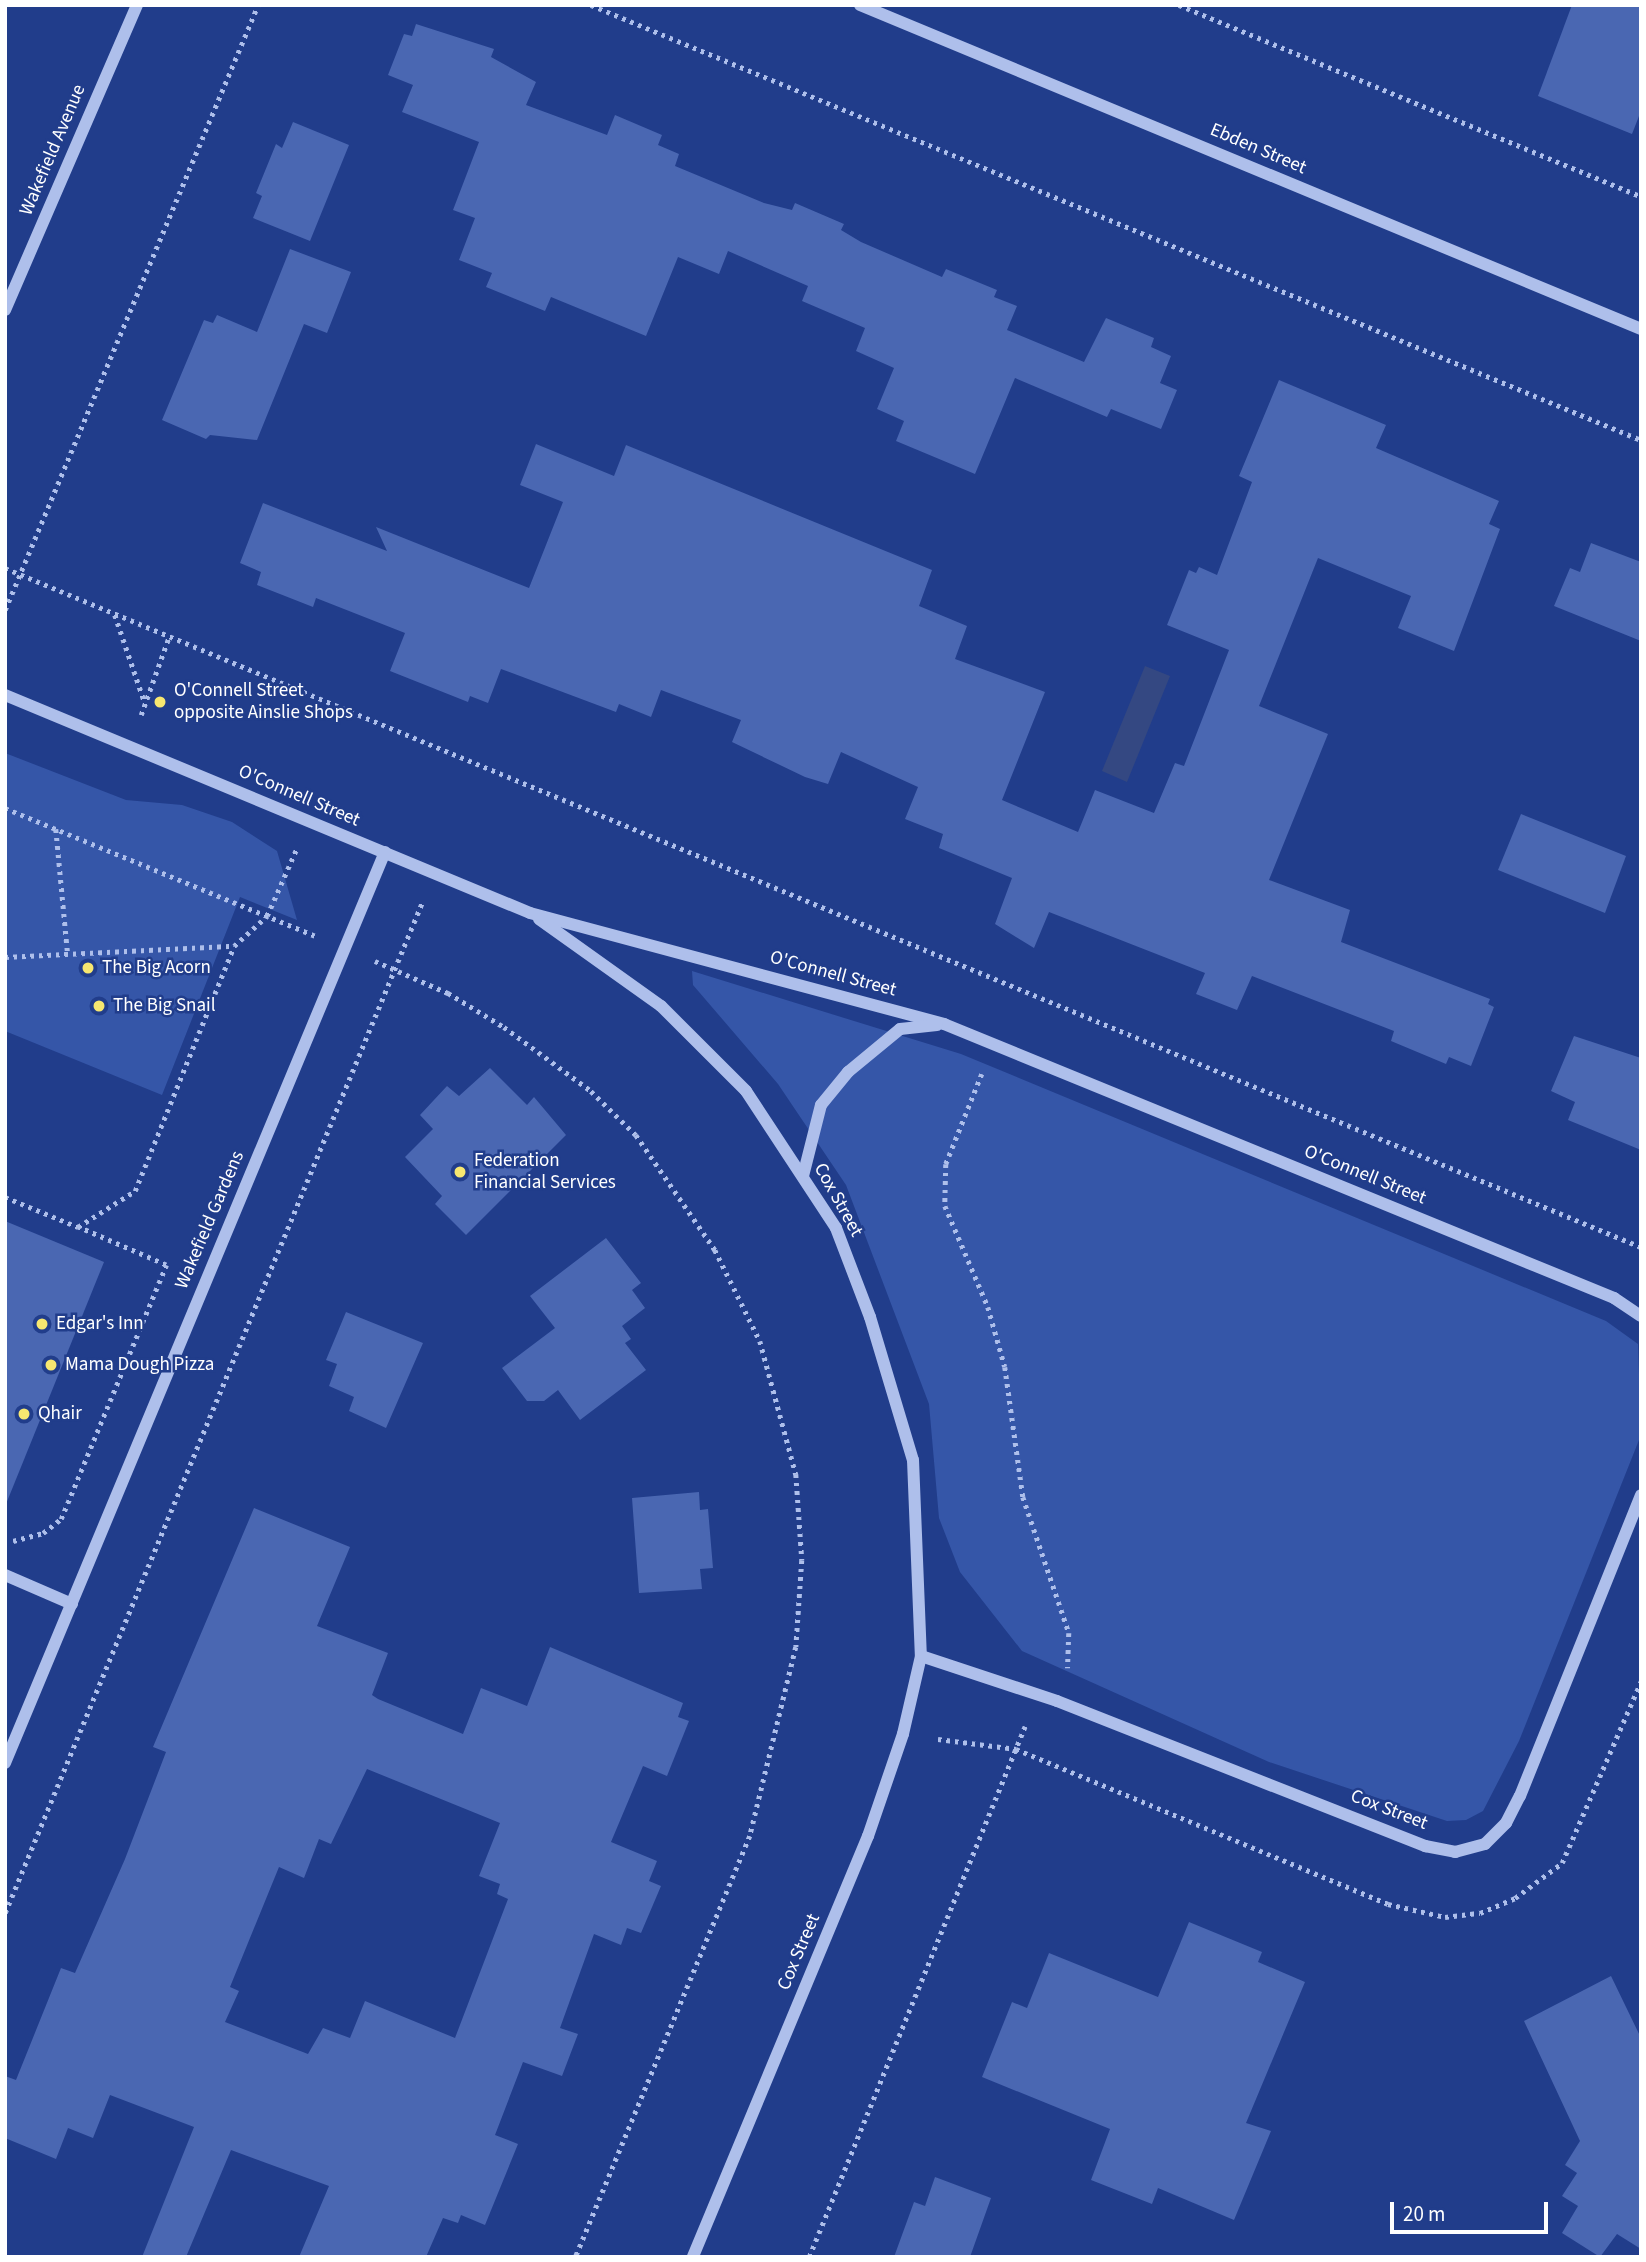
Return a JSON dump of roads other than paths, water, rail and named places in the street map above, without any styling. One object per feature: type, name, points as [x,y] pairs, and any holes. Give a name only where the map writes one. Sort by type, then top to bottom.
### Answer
[{"type":"street","name":"Wakefield Avenue","points":[[5,310],[136,5]]},
{"type":"street","name":"Ebden Street","points":[[860,5],[1641,329]]},
{"type":"street","name":"O'Connell Street","points":[[5,695],[530,913],[944,1024],[1614,1298],[1641,1316]]},
{"type":"street","name":"Wakefield Gardens","points":[[5,1763],[385,852]]},
{"type":"street","name":"Cox Street","points":[[530,913],[661,1006],[746,1091],[836,1228],[870,1317],[912,1460],[921,1656],[903,1734],[868,1836],[692,2257]]},
{"type":"street","points":[[803,1176],[821,1105],[848,1072],[900,1029],[944,1024]]},
{"type":"street","name":"Cox Street","points":[[921,1656],[1057,1701],[1426,1846],[1455,1852],[1485,1844],[1506,1823],[1520,1796],[1641,1495]]},
{"type":"street","points":[[5,1575],[72,1604]]},
{"type":"place","name":"O'Connell Street opposite Ainslie Shops","points":[[160,702]]},
{"type":"place","name":"The Big Acorn","points":[[88,968]]},
{"type":"place","name":"The Big Snail","points":[[99,1006]]},
{"type":"place","name":"Federation Financial Services","points":[[460,1172]]},
{"type":"place","name":"Edgar's Inn","points":[[42,1324]]},
{"type":"place","name":"Mama Dough Pizza","points":[[51,1365]]},
{"type":"place","name":"Qhair","points":[[24,1414]]}]
